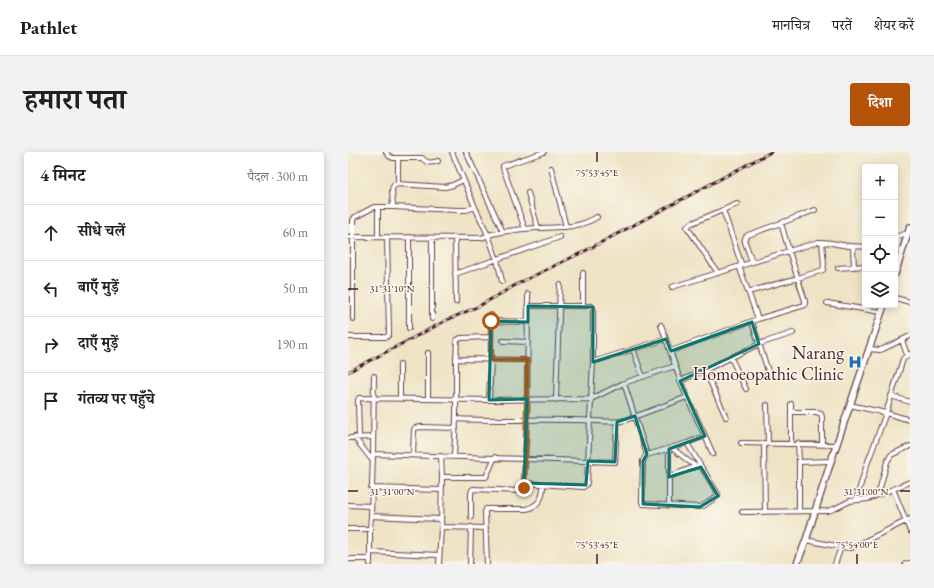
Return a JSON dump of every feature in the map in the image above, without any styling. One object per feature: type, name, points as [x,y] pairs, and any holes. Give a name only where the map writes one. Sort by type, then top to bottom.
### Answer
[{"type":"main road","points":[[896,272],[909,229]]},
{"type":"main road","points":[[797,564],[883,308]]},
{"type":"street","points":[[386,152],[389,156],[398,158],[422,158]]},
{"type":"street","points":[[419,152],[422,158],[428,163],[438,161]]},
{"type":"street","points":[[452,152],[488,235],[502,281]]},
{"type":"street","points":[[466,152],[503,232]]},
{"type":"street","points":[[525,229],[503,166],[544,152]]},
{"type":"street","points":[[398,158],[398,184]]},
{"type":"street","points":[[551,168],[566,227]]},
{"type":"street","points":[[393,207],[392,189],[394,185],[445,187],[464,180]]},
{"type":"street","points":[[528,193],[538,228]]},
{"type":"street","points":[[718,273],[687,227],[690,224],[737,204]]},
{"type":"street","points":[[353,319],[354,218],[372,208],[378,207],[466,210],[475,207]]},
{"type":"street","points":[[378,207],[378,237]]},
{"type":"street","points":[[723,210],[748,292],[758,319]]},
{"type":"street","points":[[752,262],[744,239],[745,237],[815,210]]},
{"type":"street","points":[[348,237],[481,238],[488,235],[525,229],[580,225],[597,217]]},
{"type":"street","points":[[671,351],[758,319],[805,305],[805,300],[782,224]]},
{"type":"street","points":[[897,236],[909,229]]},
{"type":"street","points":[[348,337],[386,337],[389,334],[387,237]]},
{"type":"street","points":[[409,237],[410,328]]},
{"type":"street","points":[[455,274],[560,237]]},
{"type":"street","points":[[432,238],[432,320]]},
{"type":"street","points":[[455,238],[456,302]]},
{"type":"street","points":[[672,287],[818,242],[853,247],[862,246]]},
{"type":"street","points":[[748,292],[823,270],[822,242]]},
{"type":"street","points":[[853,247],[854,266]]},
{"type":"street","points":[[838,268],[862,266]]},
{"type":"street","points":[[583,273],[583,306]]},
{"type":"street","points":[[556,400],[560,285]]},
{"type":"street","points":[[471,517],[472,490],[522,491],[524,488],[527,419],[528,294]]},
{"type":"street","points":[[898,299],[910,302]]},
{"type":"street","points":[[827,303],[881,312]]},
{"type":"street","points":[[524,483],[580,487],[586,485],[593,362],[593,308],[591,306],[528,306]]},
{"type":"street","points":[[490,400],[491,315]]},
{"type":"street","points":[[491,321],[528,322]]},
{"type":"street","points":[[752,322],[769,374]]},
{"type":"street","points":[[661,325],[680,381],[713,454]]},
{"type":"street","points":[[680,381],[759,344],[793,333]]},
{"type":"street","points":[[870,349],[880,350],[910,336]]},
{"type":"street","points":[[454,456],[456,428],[455,399],[457,342],[459,338],[491,337]]},
{"type":"street","points":[[593,362],[666,339]]},
{"type":"street","points":[[856,500],[903,359],[909,354],[902,340]]},
{"type":"street","points":[[502,341],[528,342]]},
{"type":"street","points":[[634,350],[643,377]]},
{"type":"street","points":[[428,353],[428,399]]},
{"type":"street","points":[[731,358],[746,390]]},
{"type":"street","points":[[456,359],[527,360]]},
{"type":"street","points":[[400,364],[400,398]]},
{"type":"street","points":[[359,437],[358,398],[361,397],[490,400],[591,399],[624,383],[675,366]]},
{"type":"street","points":[[705,370],[726,417]]},
{"type":"street","points":[[348,558],[370,562],[374,376]]},
{"type":"street","points":[[624,383],[647,455]]},
{"type":"street","points":[[891,396],[910,402]]},
{"type":"street","points":[[456,419],[590,420],[617,422],[687,398]]},
{"type":"street","points":[[791,404],[791,443]]},
{"type":"street","points":[[765,512],[767,405]]},
{"type":"street","points":[[850,405],[910,420]]},
{"type":"street","points":[[791,412],[816,412],[821,414],[822,444]]},
{"type":"street","points":[[373,454],[615,462],[617,422]]},
{"type":"street","points":[[412,455],[415,428],[456,428]]},
{"type":"street","points":[[687,443],[698,466],[718,496],[703,506],[646,505],[642,502],[645,457],[647,455],[705,436]]},
{"type":"street","points":[[348,438],[373,437]]},
{"type":"street","points":[[354,438],[373,460]]},
{"type":"street","points":[[740,443],[837,445]]},
{"type":"street","points":[[798,443],[799,511]]},
{"type":"street","points":[[878,494],[887,462],[891,455],[910,446]]},
{"type":"street","points":[[671,448],[691,463],[698,466]]},
{"type":"street","points":[[669,506],[671,448]]},
{"type":"street","points":[[439,564],[442,477],[441,456]]},
{"type":"street","points":[[442,477],[486,477],[495,457]]},
{"type":"street","points":[[799,462],[831,461]]},
{"type":"street","points":[[669,476],[698,466]]},
{"type":"street","points":[[742,512],[831,510],[850,501],[868,499],[910,482]]},
{"type":"street","points":[[487,564],[486,509],[531,508],[542,497],[543,484]]},
{"type":"street","points":[[371,488],[441,490]]},
{"type":"street","points":[[893,490],[908,520],[910,531]]},
{"type":"street","points":[[348,505],[371,506]]},
{"type":"street","points":[[371,516],[440,519]]},
{"type":"street","points":[[806,540],[851,548],[908,520]]},
{"type":"street","points":[[441,527],[486,528]]},
{"type":"street","points":[[470,564],[471,527]]},
{"type":"street","points":[[348,529],[370,529]]},
{"type":"street","points":[[835,564],[841,547]]},
{"type":"street","points":[[370,552],[439,555]]},
{"type":"street","points":[[906,564],[910,563]]},
{"type":"highlighted area","points":[[528,306],[593,307],[593,362],[666,339],[671,351],[752,322],[759,344],[680,381],[705,436],[669,449],[669,477],[701,467],[718,496],[700,507],[643,504],[643,461],[647,454],[635,416],[617,422],[615,462],[588,461],[586,485],[524,483],[527,399],[489,400],[491,321],[528,322]]},
{"type":"railway","points":[[348,372],[447,320],[479,306],[521,282],[585,251],[771,152]]},
{"type":"place","name":"Narang Homoeopathic Clinic","points":[[855,362]]},
{"type":"route","points":[[491,321],[491,360],[527,360],[527,419],[524,488]]}]
